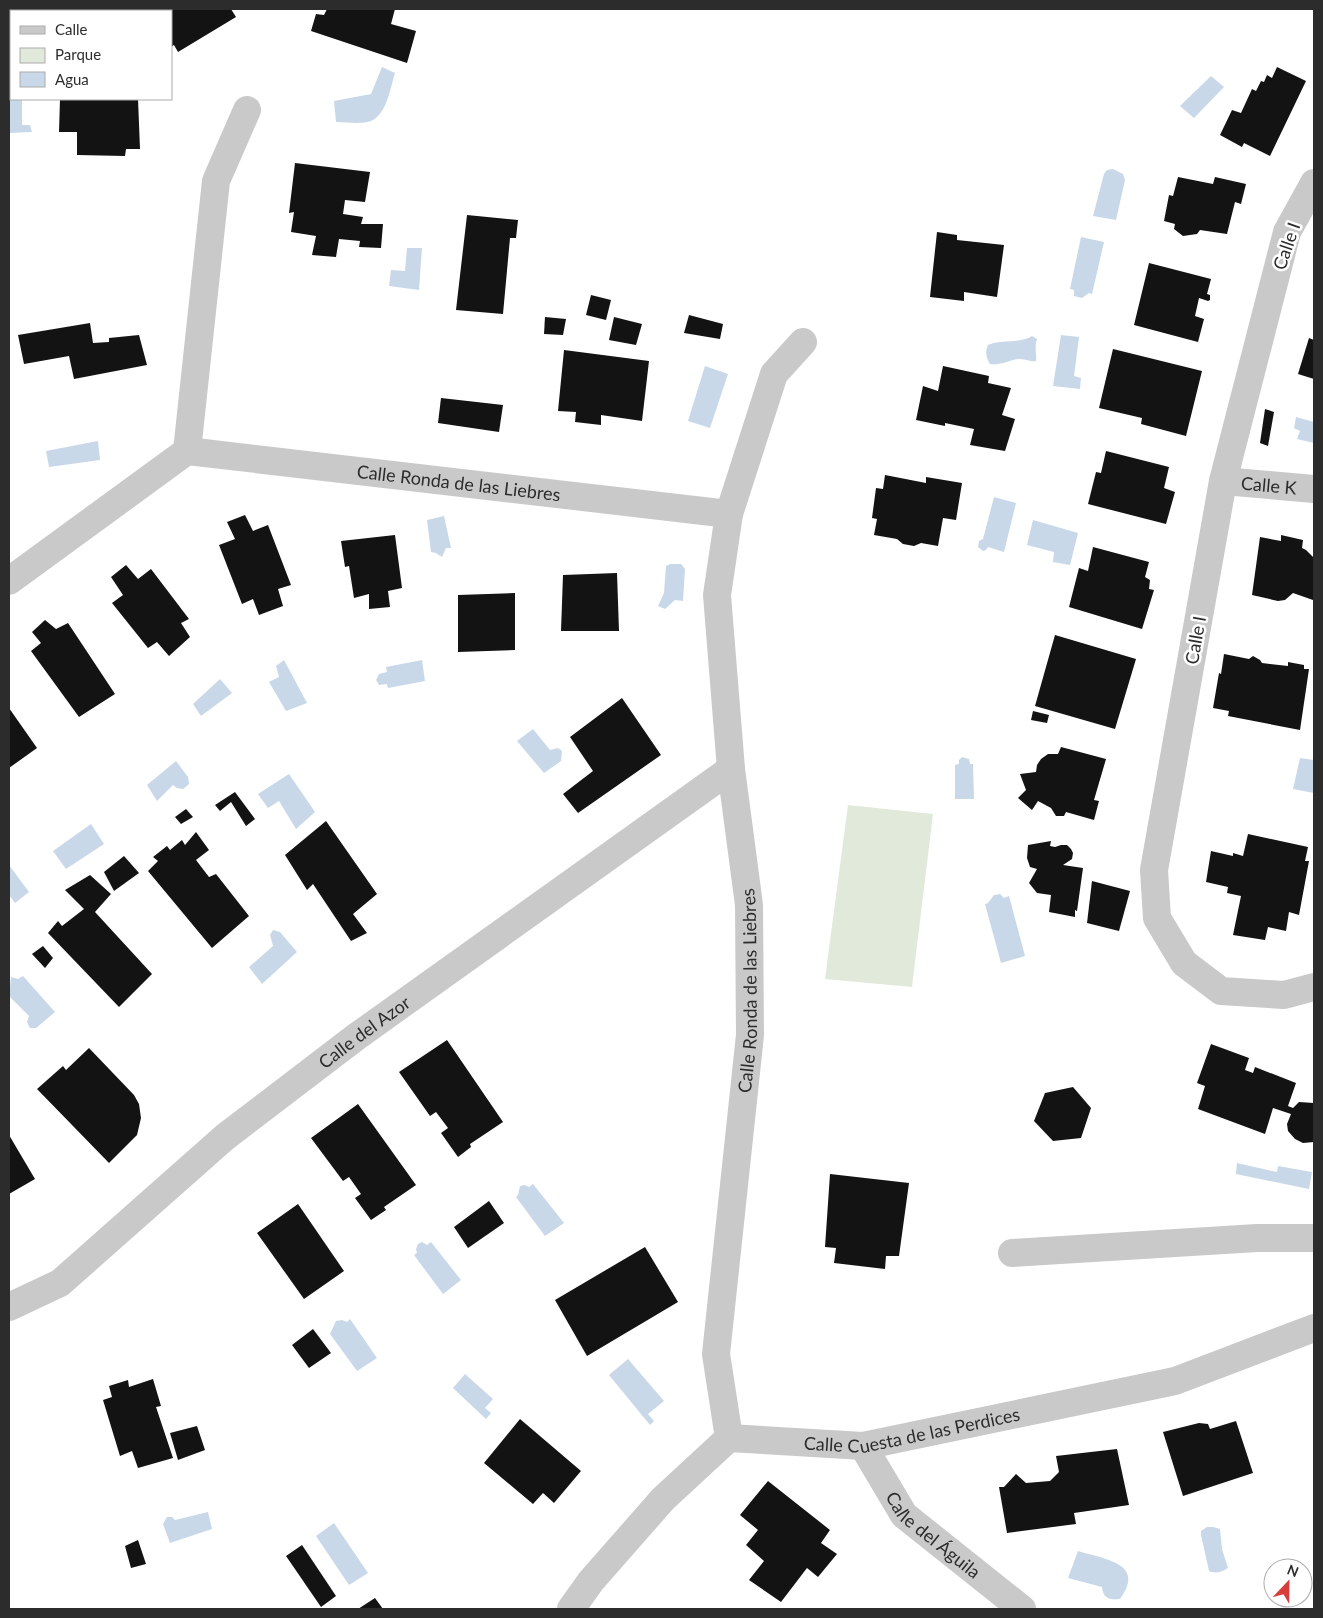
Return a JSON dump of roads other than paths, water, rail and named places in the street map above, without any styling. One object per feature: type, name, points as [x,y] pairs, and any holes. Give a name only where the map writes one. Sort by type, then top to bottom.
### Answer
[{"type":"street","points":[[9,581],[187,451],[216,181],[247,110]]},
{"type":"street","name":"Calle I","points":[[1314,185],[1287,232],[1224,481],[1154,870],[1157,918],[1184,963],[1221,991],[1284,995],[1314,986]]},
{"type":"street","name":"Calle Ronda de las Liebres","points":[[729,1438],[716,1354],[750,1035],[749,904],[731,769],[717,595],[729,514],[774,374],[803,342]]},
{"type":"street","name":"Calle Ronda de las Liebres","points":[[187,451],[729,514]]},
{"type":"street","name":"Calle K","points":[[1224,481],[1314,489]]},
{"type":"street","name":"Calle del Azor","points":[[9,1307],[60,1282],[225,1137],[348,1042],[731,769]]},
{"type":"street","points":[[1012,1253],[1257,1238],[1314,1238]]},
{"type":"street","name":"Calle Cuesta de las Perdices","points":[[729,1438],[863,1446],[1175,1381],[1314,1328]]},
{"type":"street","points":[[571,1609],[591,1581],[664,1498],[729,1438]]},
{"type":"street","name":"Calle del Águila","points":[[863,1446],[904,1515],[1022,1609]]},
{"type":"water","points":[[382,67],[395,73],[389,95],[379,115],[373,120],[363,123],[336,122],[334,101],[371,94]]},
{"type":"water","points":[[1211,76],[1224,87],[1194,118],[1180,106]]},
{"type":"water","points":[[9,88],[10,100],[22,100],[22,125],[30,125],[32,132],[9,133]]},
{"type":"water","points":[[1113,169],[1123,174],[1125,180],[1116,220],[1093,216],[1104,174],[1107,170]]},
{"type":"water","points":[[1081,237],[1104,242],[1092,294],[1089,293],[1082,298],[1074,296],[1074,290],[1070,289]]},
{"type":"water","points":[[407,248],[422,248],[419,290],[389,286],[391,270],[405,271]]},
{"type":"water","points":[[1061,335],[1079,337],[1074,376],[1081,378],[1080,389],[1053,386]]},
{"type":"water","points":[[1032,336],[1037,339],[1036,361],[1019,359],[990,364],[986,354],[988,345],[1021,340]]},
{"type":"water","points":[[705,366],[728,374],[710,428],[688,421]]},
{"type":"water","points":[[1296,417],[1314,422],[1314,443],[1297,439],[1300,431],[1294,428]]},
{"type":"water","points":[[98,441],[100,460],[49,467],[46,451]]},
{"type":"water","points":[[994,497],[1016,503],[1004,552],[988,547],[983,551],[978,547],[979,541],[983,539]]},
{"type":"water","points":[[444,516],[451,548],[446,548],[442,557],[431,552],[427,520]]},
{"type":"water","points":[[1033,520],[1078,533],[1070,565],[1053,562],[1054,552],[1027,545]]},
{"type":"water","points":[[681,564],[685,569],[683,601],[675,600],[665,609],[658,606],[664,593],[666,566]]},
{"type":"water","points":[[284,660],[307,703],[286,711],[269,682],[279,677],[276,666]]},
{"type":"water","points":[[422,660],[425,681],[388,688],[387,684],[379,685],[376,680],[379,674],[387,672],[386,667]]},
{"type":"water","points":[[220,679],[232,693],[201,716],[193,704]]},
{"type":"water","points":[[533,729],[550,750],[558,748],[562,751],[561,761],[544,773],[517,741]]},
{"type":"water","points":[[962,757],[969,759],[970,764],[973,764],[974,799],[955,799],[955,765],[959,764],[959,760]]},
{"type":"water","points":[[1300,758],[1314,760],[1314,793],[1293,789]]},
{"type":"water","points":[[176,761],[188,777],[189,784],[183,789],[173,785],[157,801],[147,785]]},
{"type":"water","points":[[289,774],[315,812],[296,829],[279,801],[268,808],[258,794]]},
{"type":"water","points":[[91,824],[104,844],[66,869],[53,851]]},
{"type":"water","points":[[9,865],[29,892],[15,903],[9,895]]},
{"type":"water","points":[[1000,894],[1004,898],[1009,896],[1025,956],[1001,963],[985,904],[994,895]]},
{"type":"water","points":[[273,930],[280,932],[297,952],[262,984],[249,967],[273,946],[270,935]]},
{"type":"water","points":[[23,976],[55,1012],[36,1028],[30,1028],[27,1022],[29,1016],[9,996],[11,977],[18,979]]},
{"type":"water","points":[[1237,1163],[1277,1172],[1278,1166],[1312,1172],[1309,1189],[1236,1174]]},
{"type":"water","points":[[533,1184],[564,1223],[545,1236],[516,1197],[520,1186],[525,1185],[529,1187]]},
{"type":"water","points":[[422,1242],[427,1245],[431,1242],[461,1280],[443,1294],[414,1255],[417,1253],[418,1244]]},
{"type":"water","points":[[350,1319],[377,1358],[357,1371],[330,1334],[336,1321],[342,1320],[347,1322]]},
{"type":"water","points":[[628,1359],[664,1401],[648,1414],[654,1421],[650,1425],[609,1375]]},
{"type":"water","points":[[465,1374],[493,1399],[485,1408],[491,1413],[486,1419],[453,1388]]},
{"type":"water","points":[[208,1512],[212,1529],[170,1543],[163,1524],[167,1517],[172,1517],[175,1520]]},
{"type":"water","points":[[334,1523],[368,1573],[349,1585],[316,1536]]},
{"type":"water","points":[[1207,1527],[1220,1529],[1222,1549],[1228,1568],[1221,1571],[1209,1571],[1201,1535],[1201,1531]]},
{"type":"water","points":[[1078,1551],[1109,1560],[1125,1570],[1128,1577],[1127,1587],[1120,1599],[1105,1596],[1102,1587],[1068,1578]]}]
